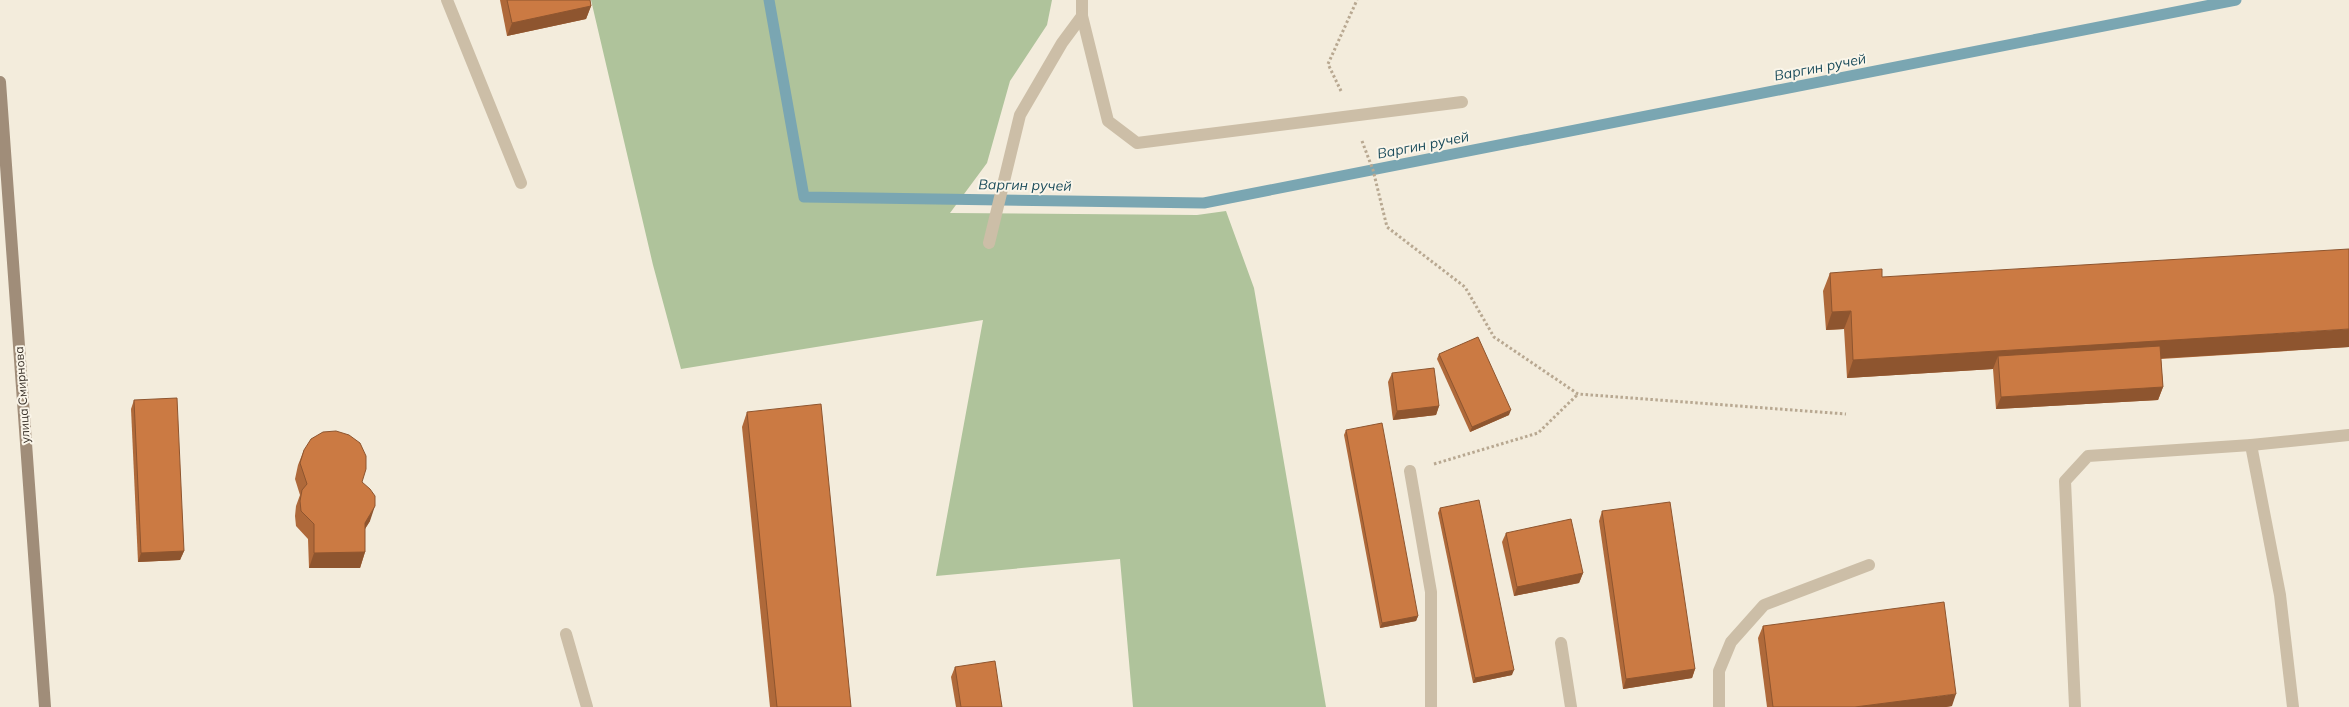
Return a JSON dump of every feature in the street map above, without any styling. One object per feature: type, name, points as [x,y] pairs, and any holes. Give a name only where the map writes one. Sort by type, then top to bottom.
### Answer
[{"type":"main road","name":"улица Смирнова","points":[[0,82],[45,707]]},
{"type":"lane","points":[[447,0],[521,183]]},
{"type":"lane","points":[[1082,0],[1082,16],[1108,121],[1138,143],[1462,102]]},
{"type":"lane","points":[[989,243],[1020,115],[1062,43],[1082,16]]},
{"type":"lane","points":[[2075,707],[2066,482],[2088,456],[2251,445],[2349,434]]},
{"type":"lane","points":[[2251,445],[2280,595],[2293,707]]},
{"type":"lane","points":[[1410,471],[1431,592],[1431,707]]},
{"type":"lane","points":[[1719,707],[1719,671],[1731,642],[1764,605],[1869,565]]},
{"type":"lane","points":[[566,634],[587,707]]},
{"type":"lane","points":[[1561,643],[1571,707]]},
{"type":"path","points":[[1357,0],[1328,64],[1353,116],[1373,170],[1387,227],[1465,287],[1494,336],[1578,394],[1846,414]]},
{"type":"path","points":[[1410,471],[1538,433],[1578,394]]},
{"type":"green space","points":[[591,0],[1052,0],[1047,25],[1010,81],[987,163],[950,213],[1197,215],[1226,211],[1254,288],[1326,707],[1133,707],[1120,559],[936,576],[983,320],[681,369],[653,265]]},
{"type":"building","points":[[507,0],[590,0],[591,6],[512,23]]},
{"type":"building","points":[[2349,249],[2349,329],[1853,360],[1851,311],[1832,312],[1830,273],[1882,269],[1882,277]]},
{"type":"building","points":[[1478,337],[1511,410],[1472,427],[1439,354]]},
{"type":"building","points":[[2160,346],[2163,387],[2001,397],[1998,356]]},
{"type":"building","points":[[1434,368],[1439,406],[1397,411],[1392,373]]},
{"type":"building","points":[[177,398],[184,551],[141,553],[134,400]]},
{"type":"building","points":[[821,404],[851,707],[777,707],[747,412]]},
{"type":"building","points":[[1382,423],[1418,616],[1382,623],[1346,430]]},
{"type":"building","points":[[336,431],[349,435],[360,443],[366,456],[366,469],[362,482],[375,496],[375,506],[365,523],[365,552],[314,553],[314,524],[301,511],[302,490],[307,484],[300,463],[304,450],[311,439],[323,432]]},
{"type":"building","points":[[1479,500],[1514,670],[1475,678],[1440,508]]},
{"type":"building","points":[[1670,502],[1695,669],[1626,679],[1602,511]]},
{"type":"building","points":[[1571,519],[1583,573],[1517,587],[1506,533]]},
{"type":"building","points":[[1944,602],[1956,694],[1855,707],[1773,707],[1763,626]]},
{"type":"building","points":[[995,661],[1002,707],[961,707],[955,667]]},
{"type":"waterway","name":"Варгин ручей","points":[[769,0],[804,197],[1204,203],[2236,0]]}]
